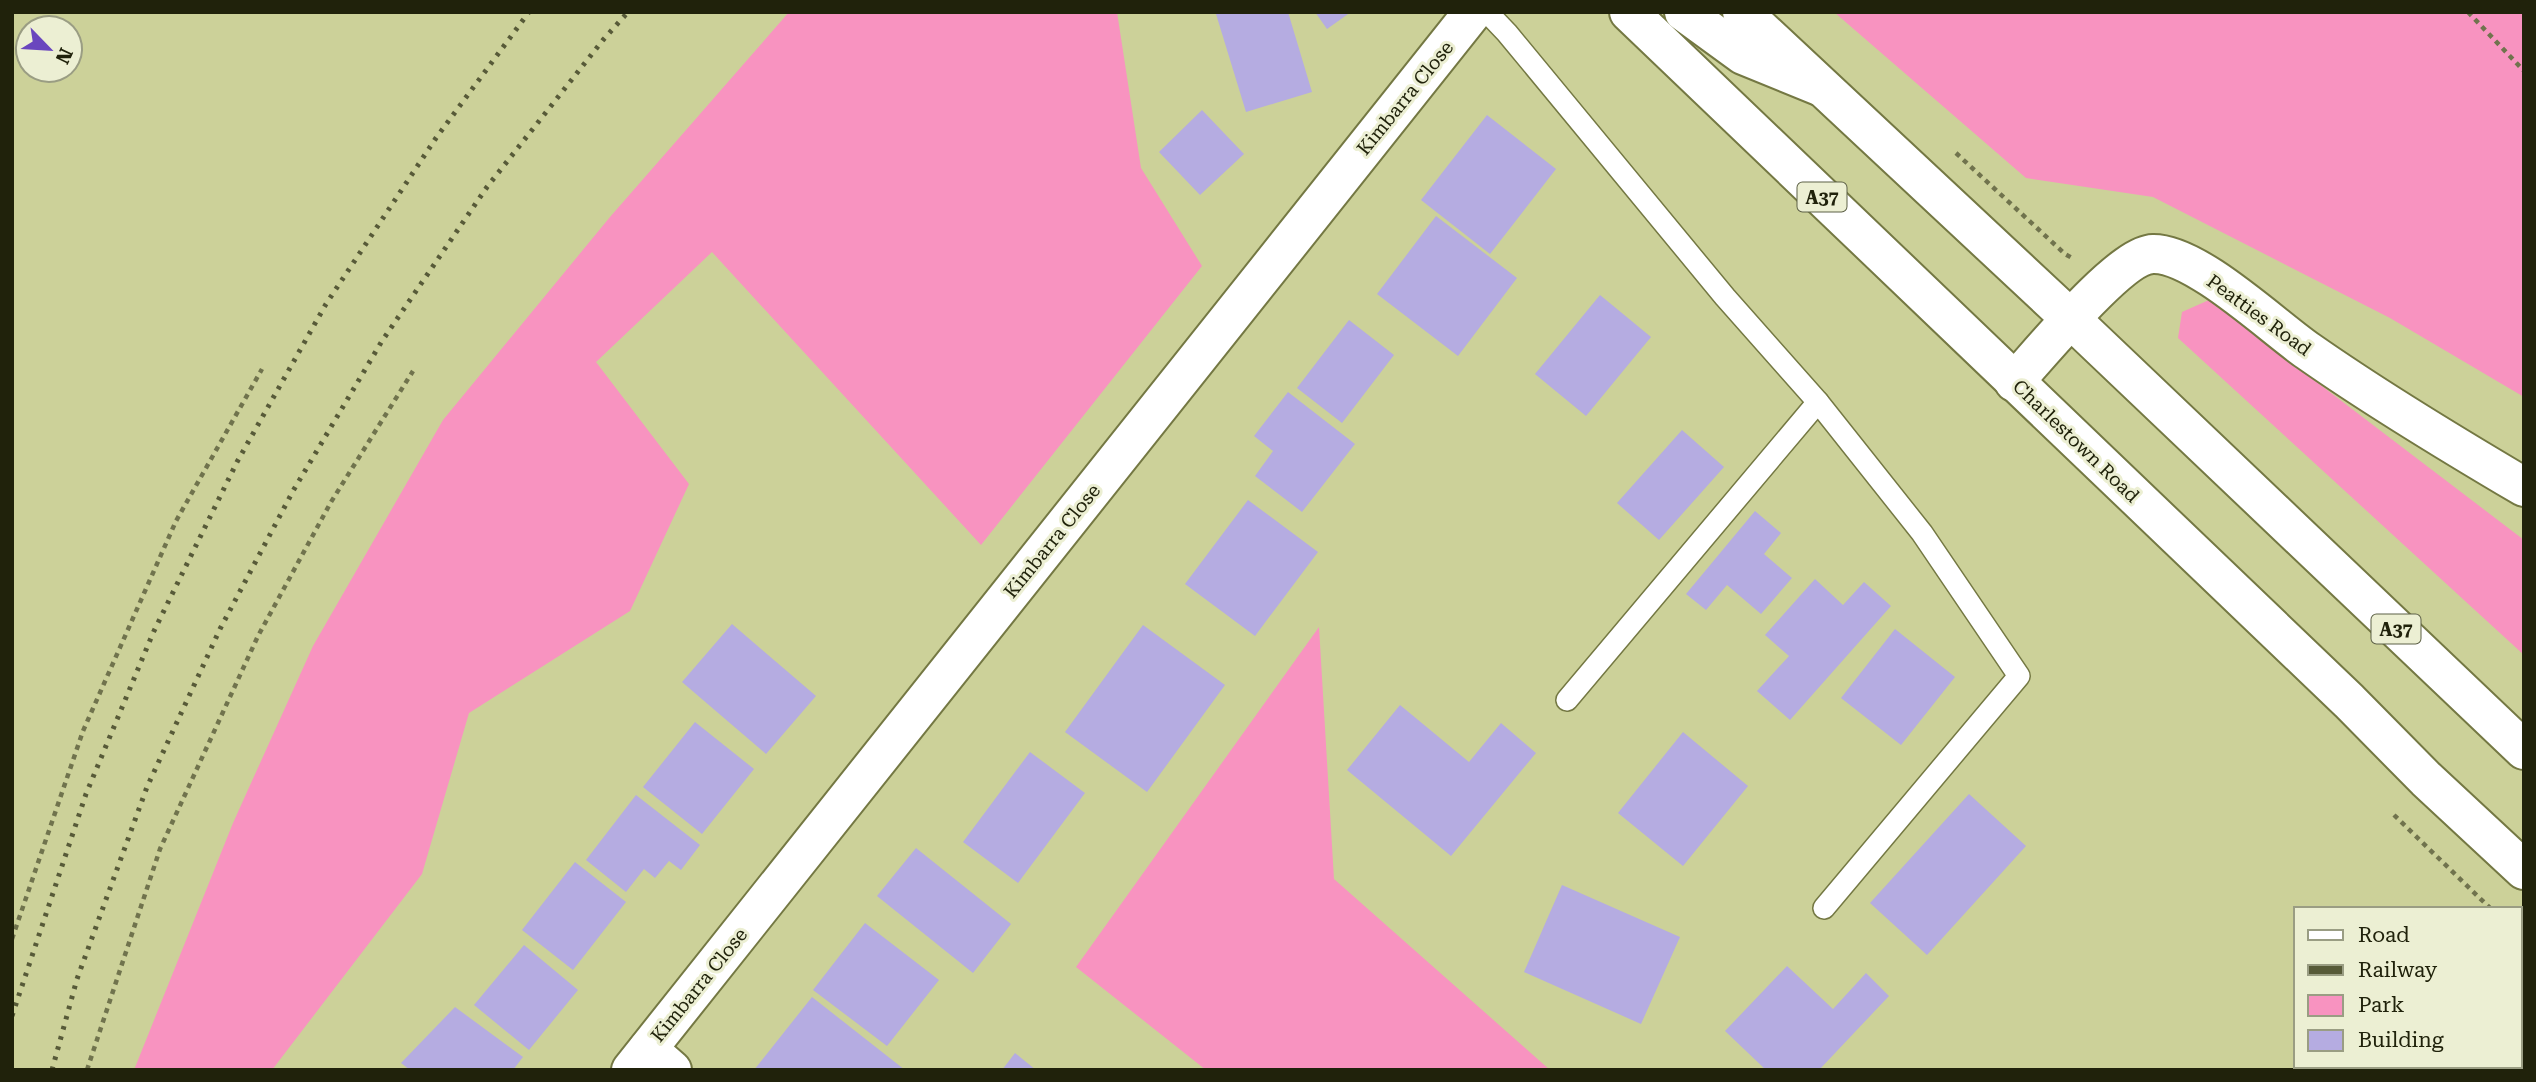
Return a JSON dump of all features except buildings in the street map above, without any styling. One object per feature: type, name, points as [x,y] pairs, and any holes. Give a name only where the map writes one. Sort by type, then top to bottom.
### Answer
[{"type":"main road","name":"Kimbarra Close","points":[[650,1063],[1474,12]]},
{"type":"main road","name":"Charlestown Road","points":[[1629,12],[2350,701],[2426,779],[2524,870]]},
{"type":"main road","points":[[1684,12],[1743,55],[1819,86]]},
{"type":"main road","name":"A37","points":[[1742,12],[2072,320],[2524,750]]},
{"type":"main road","name":"Peatties Road","points":[[2014,382],[2109,280],[2130,263],[2151,254],[2172,257],[2196,269],[2248,303],[2307,350],[2466,453],[2524,487]]},
{"type":"lane","points":[[1487,12],[1725,297],[1818,402],[1922,533],[2019,676],[1824,908]]},
{"type":"lane","points":[[1567,700],[1818,402]]},
{"type":"path","points":[[2468,12],[2524,71]]},
{"type":"path","points":[[2005,197],[2065,254],[2080,262]]},
{"type":"path","points":[[12,939],[89,719],[176,521],[262,369]]},
{"type":"path","points":[[88,1070],[160,849],[258,636],[331,502],[413,372]]},
{"type":"path","points":[[2394,816],[2489,907]]},
{"type":"green space","points":[[789,12],[1117,12],[1141,168],[1202,266],[981,545],[712,252],[596,362],[689,484],[630,611],[469,713],[422,874],[272,1070],[134,1070],[233,823],[313,646],[443,420],[610,217]]},
{"type":"green space","points":[[1834,12],[2524,12],[2524,397],[2390,318],[2153,197],[2026,178]]},
{"type":"green space","points":[[2209,300],[2524,540],[2524,655],[2178,338],[2182,312]]},
{"type":"green space","points":[[1319,627],[1334,879],[1550,1070],[1206,1070],[1076,967]]},
{"type":"railway","points":[[12,1016],[86,794],[153,633],[237,462],[326,304],[436,138],[529,12]]},
{"type":"railway","points":[[52,1070],[77,979],[147,787],[220,629],[293,491],[382,341],[487,187],[628,12]]}]
